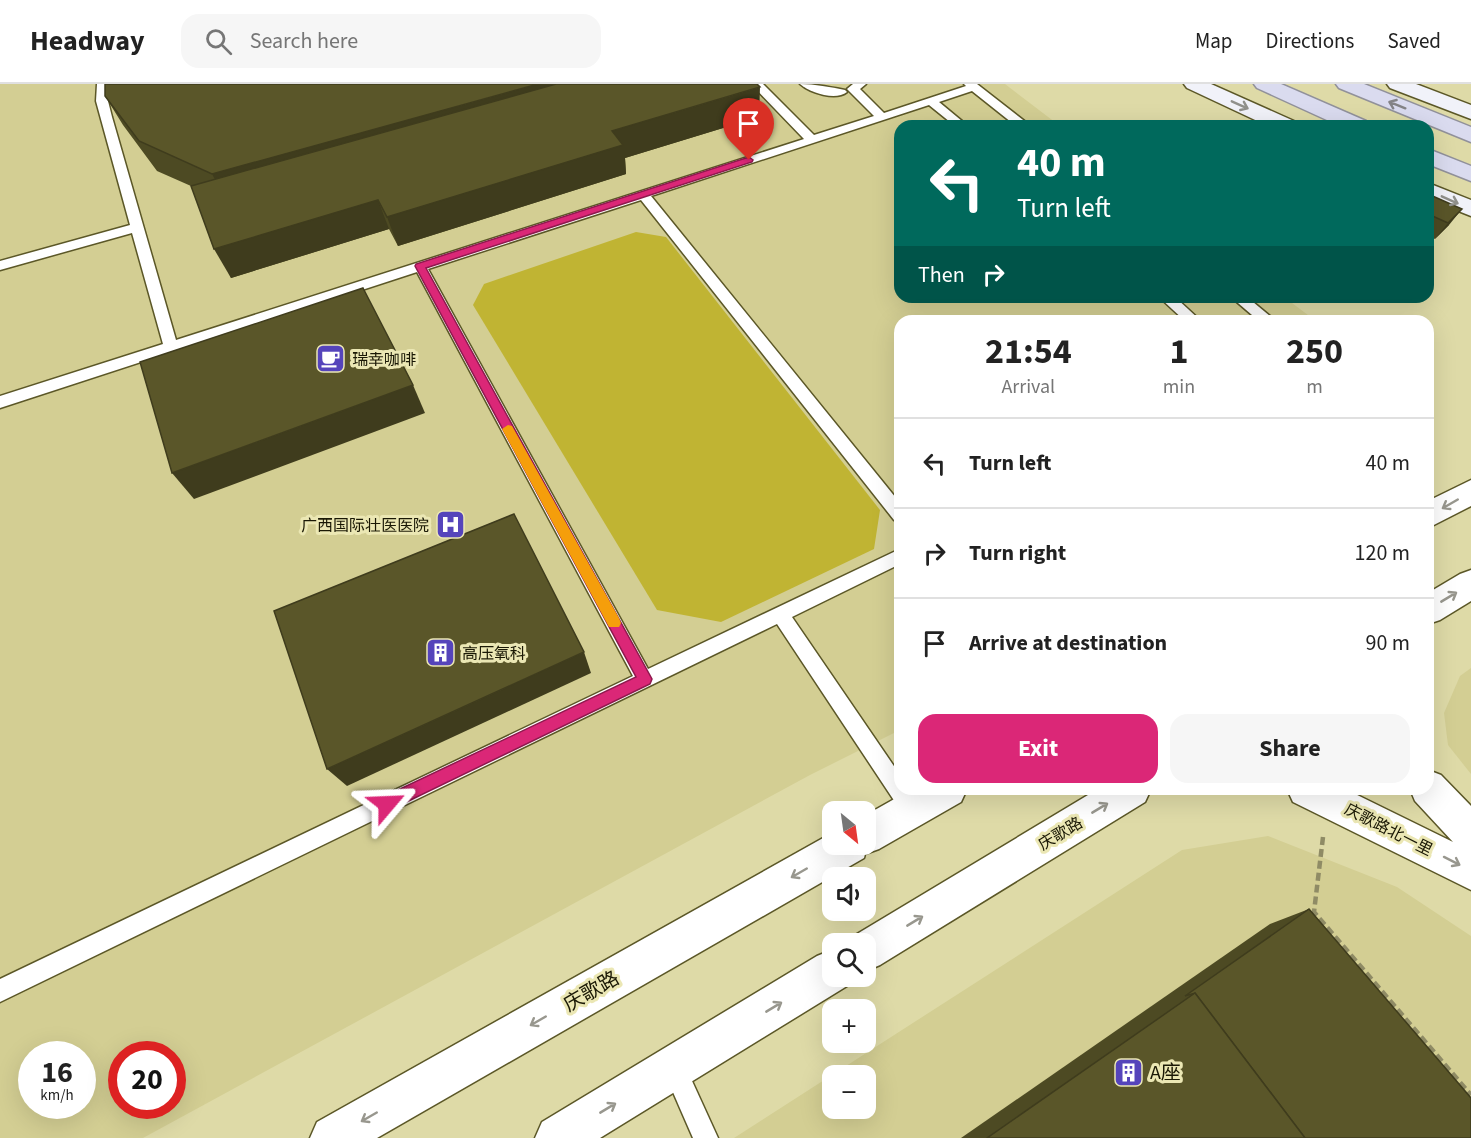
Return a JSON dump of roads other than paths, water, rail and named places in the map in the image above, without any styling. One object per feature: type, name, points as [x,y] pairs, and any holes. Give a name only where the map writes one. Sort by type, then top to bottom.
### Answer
[{"type":"highway","points":[[1251,84],[1344,120]]},
{"type":"highway","points":[[1264,84],[1308,105]]},
{"type":"highway","points":[[1346,84],[1471,135]]},
{"type":"highway","points":[[1434,159],[1471,174]]},
{"type":"main road","points":[[1194,84],[1273,120]]},
{"type":"main road","points":[[1397,84],[1471,113]]},
{"type":"main road","points":[[1434,193],[1471,209]]},
{"type":"street","points":[[1434,513],[1471,492]]},
{"type":"street","points":[[1434,606],[1471,584]]},
{"type":"street","points":[[1434,794],[1471,833]]},
{"type":"street","points":[[876,830],[938,795]]},
{"type":"street","name":"庆歌路","points":[[876,945],[1122,795]]},
{"type":"street","name":"庆歌路北一里","points":[[1319,795],[1471,871]]},
{"type":"street","name":"庆歌路","points":[[333,1138],[831,855]]},
{"type":"street","points":[[558,1138],[822,977]]},
{"type":"lane","points":[[103,84],[102,101],[171,347]]},
{"type":"lane","points":[[757,84],[812,140]]},
{"type":"lane","points":[[806,84],[828,92],[840,92]]},
{"type":"lane","points":[[860,84],[853,89],[882,117]]},
{"type":"lane","points":[[0,402],[812,140],[931,101],[972,85],[1016,120]]},
{"type":"lane","points":[[931,101],[955,120]]},
{"type":"lane","points":[[643,194],[894,508]]},
{"type":"lane","points":[[0,266],[137,227]]},
{"type":"lane","points":[[420,266],[645,679]]},
{"type":"lane","points":[[1173,303],[1187,315]]},
{"type":"lane","points":[[1246,303],[1261,315]]},
{"type":"lane","points":[[0,991],[894,559]]},
{"type":"lane","points":[[780,614],[894,783]]},
{"type":"lane","points":[[902,795],[912,810]]},
{"type":"lane","points":[[674,1067],[706,1138]]},
{"type":"place","name":"瑞幸咖啡","points":[[331,359]]},
{"type":"place","name":"广西国际壮医医院","points":[[450,525]]},
{"type":"place","name":"高压氧科","points":[[441,653]]},
{"type":"place","name":"A座","points":[[1129,1072]]}]
